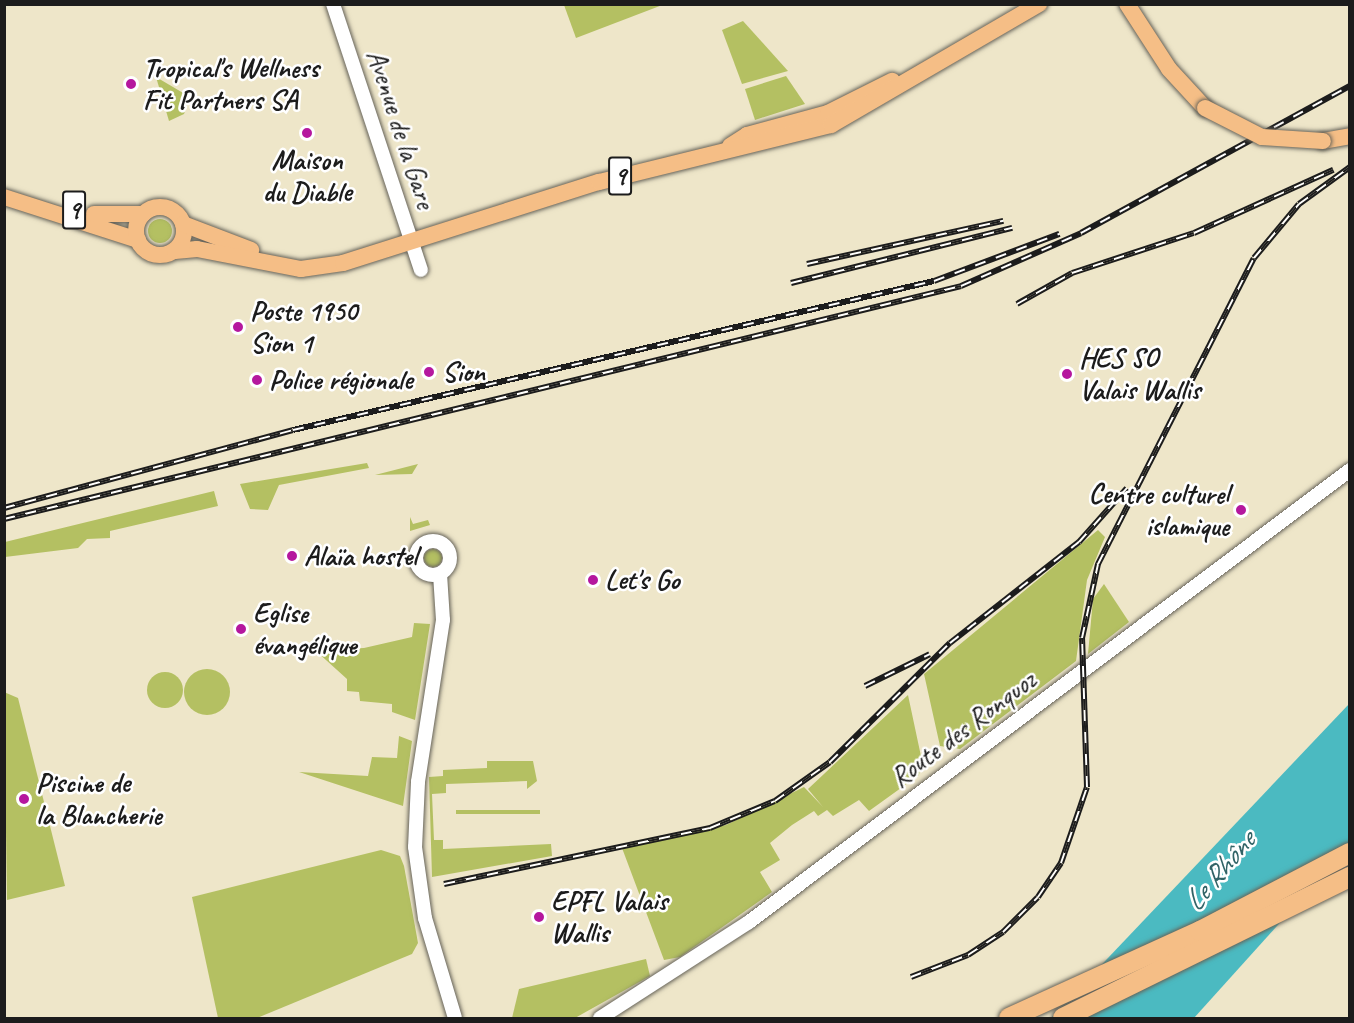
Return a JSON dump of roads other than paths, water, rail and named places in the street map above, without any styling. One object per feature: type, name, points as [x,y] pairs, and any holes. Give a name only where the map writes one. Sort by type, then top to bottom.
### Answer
[{"type":"highway","points":[[1010,1018],[1200,932],[1350,853]]},
{"type":"highway","points":[[1063,1018],[1350,877]]},
{"type":"main road","name":"9","points":[[175,250],[197,249],[301,269],[322,265],[412,243],[730,146],[752,146],[843,121],[915,73],[1039,4]]},
{"type":"main road","points":[[1127,4],[1169,69],[1205,108],[1262,137],[1323,141],[1350,136]]},
{"type":"main road","name":"9","points":[[5,197],[112,218],[143,214]]},
{"type":"main road","name":"9","points":[[5,197],[138,240]]},
{"type":"main road","points":[[165,208],[183,224],[183,240],[175,250],[154,255],[138,240],[143,214],[165,208]]},
{"type":"main road","name":"9","points":[[183,224],[212,239],[322,265]]},
{"type":"street","name":"Avenue de la Gare","points":[[333,4],[421,270]]},
{"type":"street","name":"Route des Ronquoz","points":[[600,1018],[749,922],[1350,470]]},
{"type":"street","points":[[440,574],[443,620],[418,782],[415,847],[425,918],[455,1018]]},
{"type":"water","name":"Le Rhône","points":[[1349,704],[1349,846],[1194,1018],[1051,1018]]},
{"type":"railway","points":[[4,519],[961,286],[1081,233],[1350,86]]},
{"type":"railway","points":[[911,977],[968,955],[1003,932],[1038,897],[1061,863],[1087,787],[1082,638],[1098,564],[1254,258],[1299,204],[1350,167]]},
{"type":"railway","points":[[1017,304],[1072,273],[1194,233],[1333,170]]},
{"type":"railway","points":[[807,264],[1003,221]]},
{"type":"railway","points":[[791,283],[1012,228]]},
{"type":"railway","points":[[4,508],[293,430],[934,281],[1059,234]]},
{"type":"railway","points":[[444,884],[710,828],[775,801],[830,762],[950,643],[1079,542],[1127,488]]},
{"type":"railway","points":[[865,686],[930,654]]},
{"type":"place","name":"Tropical's Wellness Fit Partners SA","points":[[131,84]]},
{"type":"place","name":"Maison du Diable","points":[[307,133]]},
{"type":"place","name":"Poste 1950 Sion 1","points":[[238,327]]},
{"type":"place","name":"Sion","points":[[429,372]]},
{"type":"place","name":"HES SO Valais Wallis","points":[[1067,374]]},
{"type":"place","name":"Police régionale","points":[[257,380]]},
{"type":"place","name":"Centre culturel islamique","points":[[1241,510]]},
{"type":"place","name":"Alaïa hostel","points":[[292,556]]},
{"type":"place","name":"Let's Go","points":[[593,580]]},
{"type":"place","name":"Eglise évangélique","points":[[241,629]]},
{"type":"place","name":"Piscine de la Blancherie","points":[[24,799]]},
{"type":"place","name":"EPFL Valais Wallis","points":[[539,917]]}]
